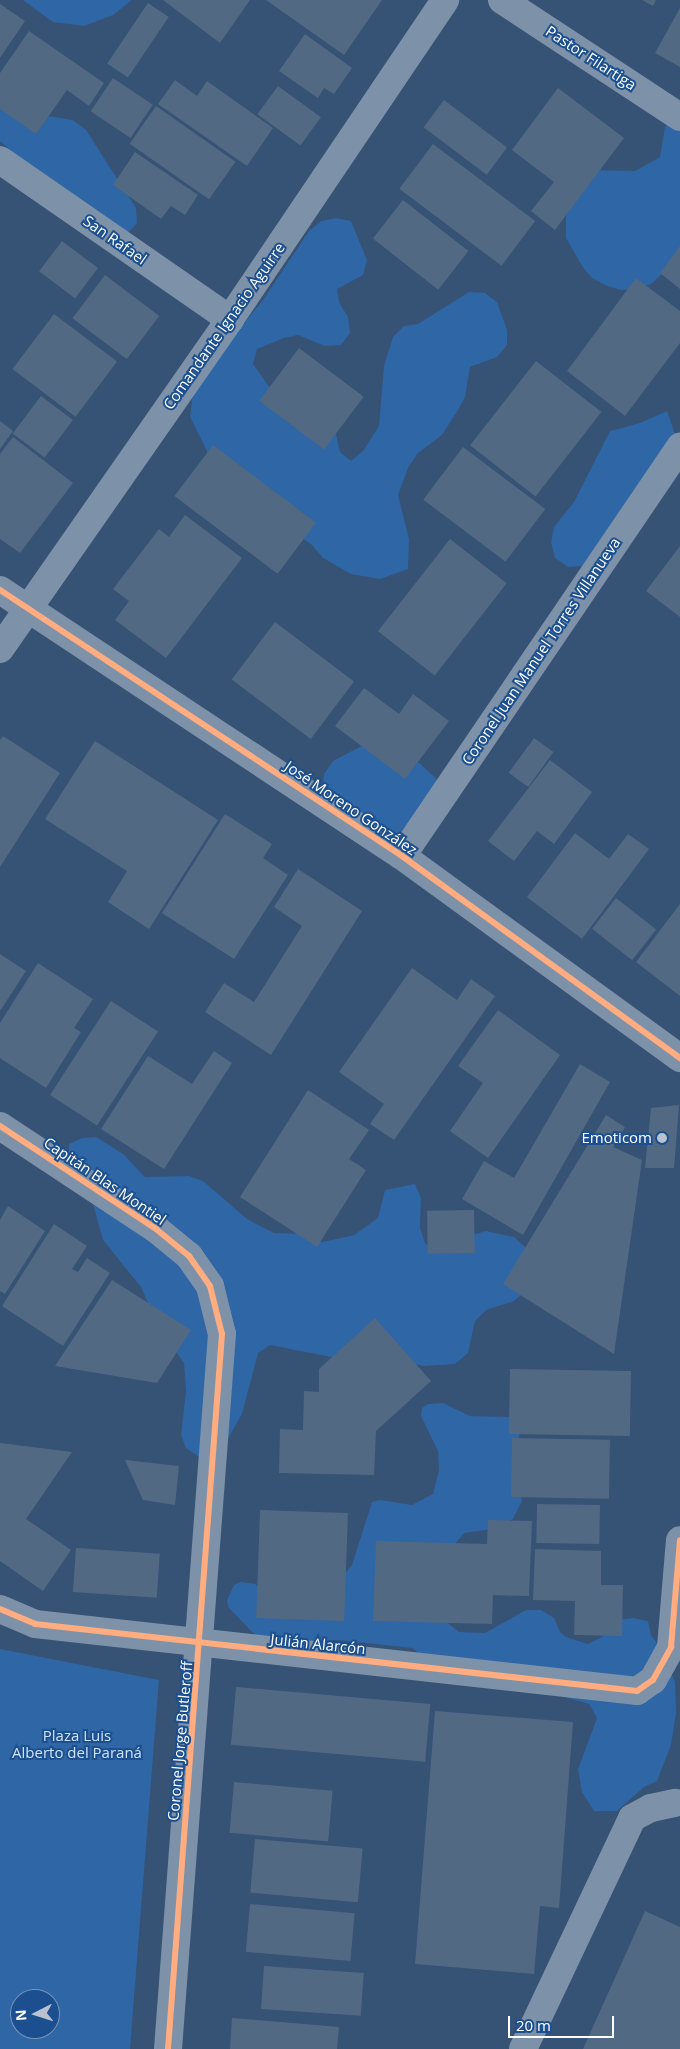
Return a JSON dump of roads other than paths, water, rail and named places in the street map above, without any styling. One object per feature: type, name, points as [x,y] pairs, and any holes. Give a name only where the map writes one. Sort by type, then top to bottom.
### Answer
[{"type":"street","name":"Comandante Ignacio Aguirre","points":[[0,650],[26,608],[230,320],[445,0]]},
{"type":"street","name":"Pastor Filartiga","points":[[502,0],[680,117]]},
{"type":"street","name":"San Rafael","points":[[0,160],[230,320]]},
{"type":"street","name":"Coronel Juan Manuel Torres Villanueva","points":[[402,856],[680,447]]},
{"type":"street","name":"José Moreno González","points":[[0,590],[402,856],[680,1058]]},
{"type":"street","name":"Capitán Blas Montiel","points":[[0,1126],[156,1229],[189,1256],[210,1286]]},
{"type":"street","name":"Coronel Jorge Butleroff","points":[[168,2049],[222,1334],[210,1286]]},
{"type":"street","name":"Julián Alarcón","points":[[0,1609],[35,1624],[200,1644],[637,1690],[653,1680],[670,1647],[680,1540]]},
{"type":"street","points":[[523,2049],[632,1818],[651,1808],[675,1803]]},
{"type":"place","name":"Emoticom","points":[[662,1138]]},
{"type":"park label","name":"Plaza Luis Alberto del Paraná","points":[[77,1744]]}]
